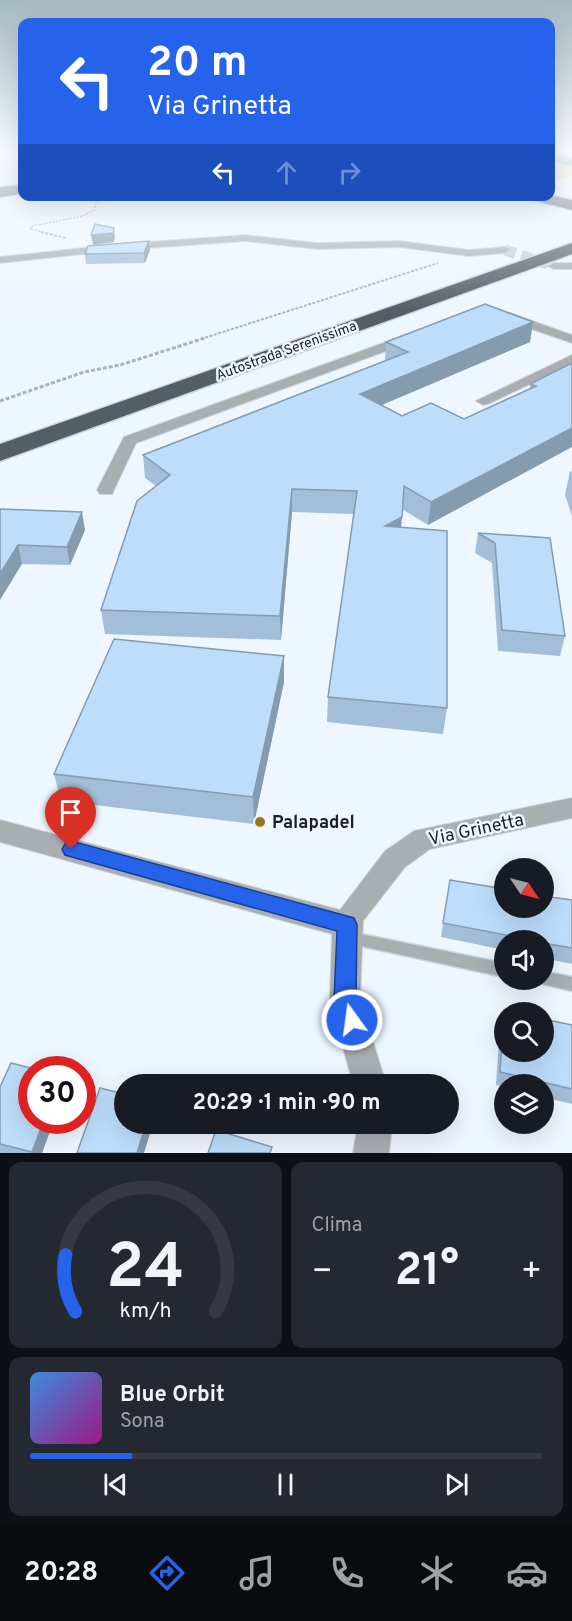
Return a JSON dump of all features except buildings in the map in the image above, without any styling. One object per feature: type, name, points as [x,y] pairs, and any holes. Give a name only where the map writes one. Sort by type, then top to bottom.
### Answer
[{"type":"highway","name":"Autostrada Serenissima","points":[[56,410],[572,234]]},
{"type":"highway","name":"Autostrada Serenissima","points":[[0,453],[572,248]]},
{"type":"street","points":[[0,260],[89,250],[246,238],[327,246],[399,244],[463,253],[505,250]]},
{"type":"street","points":[[554,266],[572,266]]},
{"type":"street","points":[[496,312],[572,339]]},
{"type":"street","points":[[106,490],[130,440],[422,332]]},
{"type":"street","points":[[483,401],[572,359]]},
{"type":"street","name":"Via Grinetta","points":[[347,931],[353,912],[395,859],[423,839],[572,808]]},
{"type":"street","points":[[0,831],[347,931],[345,999],[367,1074]]},
{"type":"street","points":[[371,1153],[374,1134]]},
{"type":"lane","points":[[347,931],[494,968]]},
{"type":"lane","points":[[554,980],[572,984]]},
{"type":"path","points":[[89,250],[75,241],[30,229],[32,226],[83,216],[94,210],[96,204]]},
{"type":"path","points":[[0,401],[84,372],[120,365],[460,256],[463,253]]},
{"type":"tunnel","points":[[505,250],[554,266]]},
{"type":"place","name":"Palapadel","points":[[260,822]]},
{"type":"route","points":[[71,849],[347,925],[345,999],[352,1020]]}]
